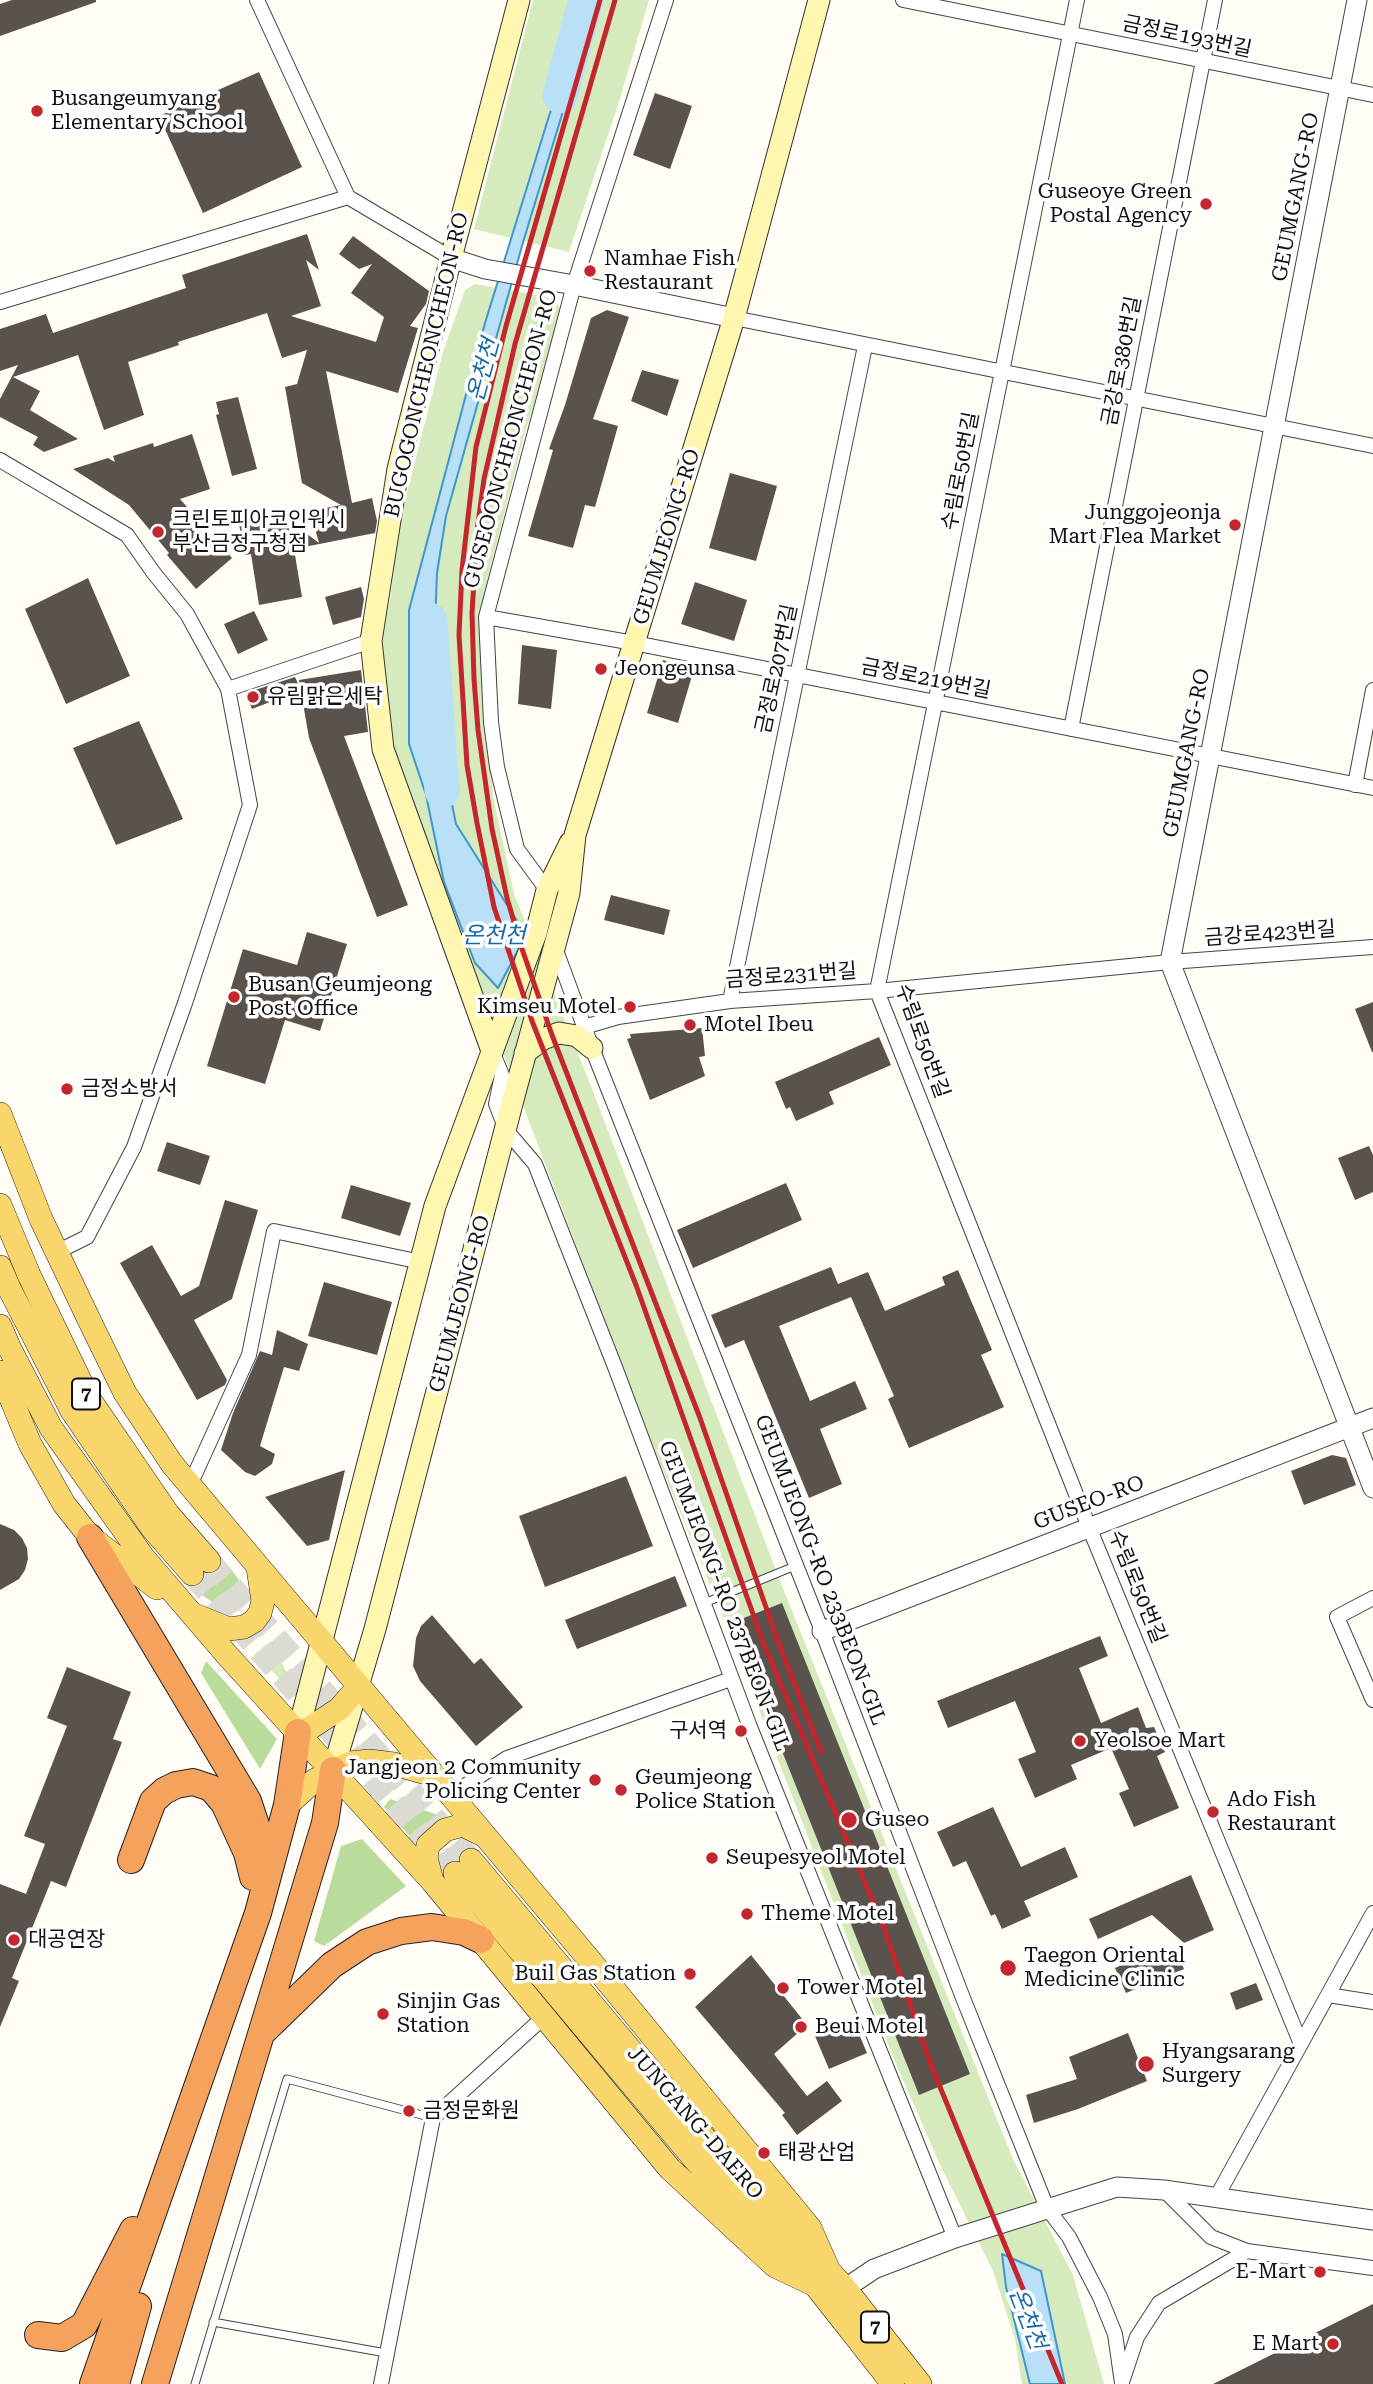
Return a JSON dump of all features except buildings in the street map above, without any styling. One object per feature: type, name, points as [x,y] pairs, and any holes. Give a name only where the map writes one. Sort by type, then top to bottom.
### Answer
[{"type":"highway","points":[[90,1537],[253,1812],[260,1837],[263,1865],[258,1913]]},
{"type":"highway","points":[[93,2384],[258,1913],[287,1805],[298,1732]]},
{"type":"highway","points":[[155,2384],[325,1824],[333,1770]]},
{"type":"highway","points":[[131,1860],[149,1807],[158,1795],[181,1783],[204,1784],[215,1792],[229,1810],[249,1862],[258,1913]]},
{"type":"highway","points":[[261,2034],[332,1965],[368,1942],[401,1931],[432,1927],[464,1932],[481,1940]]},
{"type":"highway","points":[[38,2335],[62,2338],[77,2331],[90,2318],[187,2119]]},
{"type":"highway","points":[[116,2384],[187,2119]]},
{"type":"main road","name":"BUGOGONCHEONCHEON-RO","points":[[494,1046],[383,749],[371,641],[398,469],[519,0]]},
{"type":"main road","name":"GEUMJEONG-RO","points":[[298,1732],[435,1206],[536,933],[547,890],[575,835],[734,318],[819,0]]},
{"type":"main road","name":"GEUMJEONG-RO","points":[[333,1770],[359,1686],[569,893],[575,835]]},
{"type":"main road","points":[[525,1053],[543,1039],[558,1033],[577,1036],[592,1048]]},
{"type":"main road","points":[[0,1114],[57,1252],[125,1394],[172,1464],[593,1964],[810,2228],[829,2286]]},
{"type":"main road","name":"7","points":[[0,1205],[29,1275],[88,1397],[168,1514],[200,1567],[152,1528],[72,1411],[0,1267]]},
{"type":"main road","points":[[0,1326],[51,1428],[143,1557],[432,1881],[670,2169],[775,2266],[829,2286]]},
{"type":"main road","points":[[0,1372],[7,1406],[64,1504],[90,1537],[191,1613],[222,1627],[237,1628],[248,1625],[257,1618],[263,1594],[258,1568]]},
{"type":"main road","points":[[298,1732],[310,1728],[339,1709],[359,1686]]},
{"type":"main road","points":[[287,1805],[307,1785],[350,1763],[369,1761],[406,1766],[433,1775]]},
{"type":"main road","points":[[432,1881],[426,1858],[428,1845],[446,1830],[463,1825],[483,1835]]},
{"type":"main road","name":"JUNGANG-DAERO","points":[[463,1867],[712,2147],[829,2286],[920,2384]]},
{"type":"main road","name":"JUNGANG-DAERO","points":[[829,2286],[893,2384]]},
{"type":"street","points":[[257,0],[348,197],[451,258],[485,269],[1373,446]]},
{"type":"street","name":"GUSEOONCHEONCHEON-RO","points":[[547,890],[517,849],[497,767],[491,722],[486,617],[569,284],[666,0]]},
{"type":"street","name":"금정로193번길","points":[[903,0],[1373,96]]},
{"type":"street","name":"수림로50번길","points":[[1077,0],[877,991],[1090,1527],[1301,2044]]},
{"type":"street","name":"금강로380번길","points":[[1071,729],[1216,0]]},
{"type":"street","name":"GEUMGANG-RO","points":[[1170,962],[1357,0]]},
{"type":"street","points":[[0,302],[348,197]]},
{"type":"street","name":"금정로207번길","points":[[730,1001],[865,346]]},
{"type":"street","points":[[0,460],[127,535],[187,614],[228,689],[250,805],[134,1147],[87,1237],[57,1252]]},
{"type":"street","name":"금정로219번길","points":[[486,617],[634,643],[1373,788]]},
{"type":"street","points":[[228,689],[371,641]]},
{"type":"street","points":[[1355,785],[1373,690]]},
{"type":"street","name":"GEUMJEONG-RO 233BEON-GIL","points":[[547,890],[550,930],[555,946],[789,1568],[822,1631],[962,1998],[1047,2208],[1069,2237],[1100,2297],[1115,2334],[1122,2383]]},
{"type":"street","name":"금강로423번길","points":[[1170,962],[1373,947]]},
{"type":"street","points":[[1170,962],[1373,1488]]},
{"type":"street","name":"금정로231번길","points":[[584,1027],[618,1017],[730,1001],[877,991],[1170,962]]},
{"type":"street","name":"GEUMJEONG-RO 237BEON-GIL","points":[[494,1046],[502,1075],[496,1104],[506,1130],[535,1164],[731,1679],[955,2238]]},
{"type":"street","points":[[190,1485],[249,1355],[275,1231],[421,1262]]},
{"type":"street","name":"GUSEO-RO","points":[[822,1631],[1373,1418]]},
{"type":"street","points":[[1373,1598],[1337,1616],[1373,1700]]},
{"type":"street","points":[[451,1795],[507,1758],[731,1679]]},
{"type":"street","points":[[1216,2198],[1373,1913]]},
{"type":"street","points":[[1328,1995],[1373,2002]]},
{"type":"street","points":[[381,2384],[433,2118],[545,2016]]},
{"type":"street","points":[[829,2286],[955,2238],[1117,2187],[1164,2190],[1373,2220]]},
{"type":"street","points":[[1164,2190],[1211,2237],[1247,2252],[1373,2268]]},
{"type":"street","points":[[1122,2383],[1136,2337],[1160,2302],[1247,2252]]},
{"type":"lane","points":[[702,1604],[789,1568]]},
{"type":"lane","points":[[195,2384],[287,2079],[433,2118]]},
{"type":"lane","points":[[213,2322],[386,2353]]},
{"type":"green space","points":[[533,0],[649,0],[619,102],[569,252],[474,229]]},
{"type":"green space","points":[[475,284],[547,297],[560,307],[543,379],[525,432],[487,581],[482,650],[493,796],[514,894],[591,1086],[784,1591],[1013,2159],[1073,2275],[1104,2384],[1022,2384],[1015,2339],[993,2271],[942,2169],[893,2057],[723,1617],[643,1421],[449,911],[390,738],[378,648],[390,600],[400,520],[443,352],[465,290]]},
{"type":"green space","points":[[221,1557],[244,1586],[244,1603],[235,1612],[224,1610],[190,1587],[201,1582]]},
{"type":"green space","points":[[272,1641],[290,1680],[284,1684],[256,1653]]},
{"type":"green space","points":[[206,1661],[277,1739],[260,1769],[201,1673]]},
{"type":"green space","points":[[390,1799],[438,1815],[413,1840],[384,1807]]},
{"type":"green space","points":[[362,1839],[406,1886],[324,1946],[314,1941],[341,1846]]},
{"type":"water","name":"온천천","points":[[591,0],[597,0],[524,239],[446,516],[437,573],[432,708],[456,824],[526,935],[498,988],[475,963],[444,882],[426,795],[409,744],[409,610],[485,323],[549,116]]},
{"type":"water","name":"온천천","points":[[1002,2254],[1041,2271],[1065,2384],[1030,2384],[1006,2287]]},
{"type":"waterway","name":"온천천","points":[[560,96],[586,0]]},
{"type":"waterway","name":"온천천","points":[[430,620],[442,791]]},
{"type":"tunnel","points":[[209,1561],[471,1860]]},
{"type":"tunnel","points":[[192,1574],[455,1873]]},
{"type":"railway","points":[[600,0],[506,326],[476,447],[462,570],[459,635],[467,765],[477,823],[494,907],[532,1021],[636,1285],[763,1642],[883,1925],[931,2065],[1062,2384]]},
{"type":"railway","points":[[615,0],[515,344],[484,479],[477,531],[472,613],[478,730],[492,829],[521,946],[552,1035],[700,1418],[776,1636],[821,1752]]},
{"type":"place","name":"Busangeumyang Elementary School","points":[[37,111]]},
{"type":"place","name":"Guseoye Green Postal Agency","points":[[1206,204]]},
{"type":"place","name":"Namhae Fish Restaurant","points":[[590,271]]},
{"type":"place","name":"Junggojeonja Mart Flea Market","points":[[1235,525]]},
{"type":"place","name":"크린토피아코인워시 부산금정구청점","points":[[158,532]]},
{"type":"place","name":"Jeongeunsa","points":[[601,669]]},
{"type":"place","name":"유림맑은세탁","points":[[253,697]]},
{"type":"place","name":"Busan Geumjeong Post Office","points":[[234,997]]},
{"type":"place","name":"Kimseu Motel","points":[[630,1007]]},
{"type":"place","name":"Motel Ibeu","points":[[690,1025]]},
{"type":"place","name":"금정소방서","points":[[67,1089]]},
{"type":"place","name":"구서역","points":[[741,1731]]},
{"type":"place","name":"Yeolsoe Mart","points":[[1080,1741]]},
{"type":"place","name":"Jangjeon 2 Community Policing Center","points":[[595,1780]]},
{"type":"place","name":"Geumjeong Police Station","points":[[621,1790]]},
{"type":"place","name":"Ado Fish Restaurant","points":[[1213,1812]]},
{"type":"place","name":"Guseo","points":[[849,1820]]},
{"type":"place","name":"Seupesyeol Motel","points":[[712,1858]]},
{"type":"place","name":"Theme Motel","points":[[747,1914]]},
{"type":"place","name":"대공연장","points":[[14,1940]]},
{"type":"place","name":"Taegon Oriental Medicine Clinic","points":[[1008,1968]]},
{"type":"place","name":"Buil Gas Station","points":[[690,1974]]},
{"type":"place","name":"Tower Motel","points":[[783,1988]]},
{"type":"place","name":"Sinjin Gas Station","points":[[383,2014]]},
{"type":"place","name":"Beui Motel","points":[[801,2027]]},
{"type":"place","name":"Hyangsarang Surgery","points":[[1146,2064]]},
{"type":"place","name":"금정문화원","points":[[409,2111]]},
{"type":"place","name":"태광산업","points":[[764,2153]]},
{"type":"place","name":"E-Mart","points":[[1320,2272]]},
{"type":"place","name":"E Mart","points":[[1333,2344]]}]
